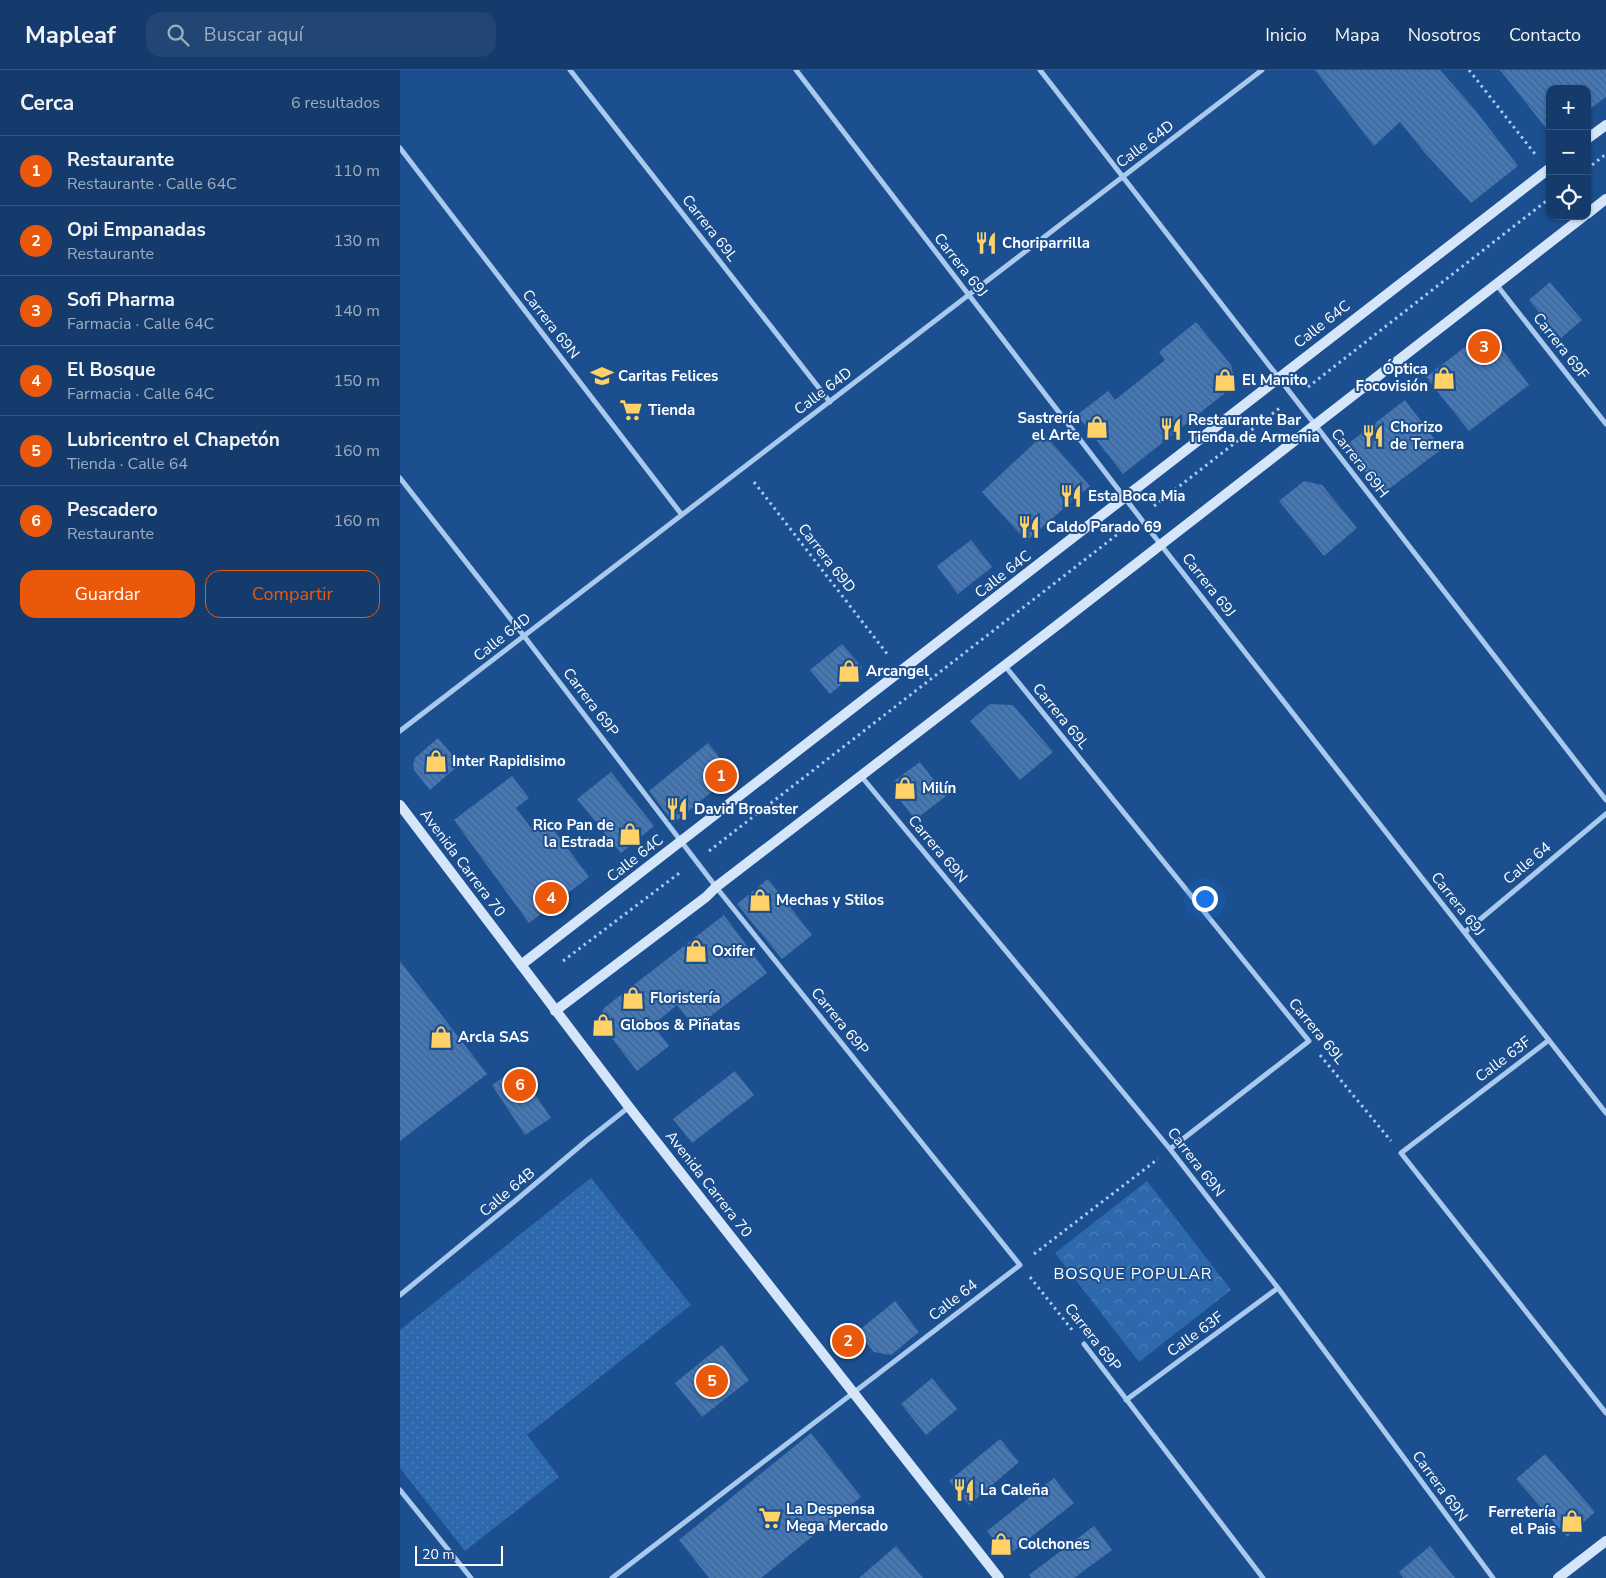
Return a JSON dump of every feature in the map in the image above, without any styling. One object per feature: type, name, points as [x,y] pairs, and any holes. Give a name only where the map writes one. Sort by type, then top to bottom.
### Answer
[{"type":"street","name":"Carrera 69L","points":[[570,70],[830,402]]},
{"type":"street","name":"Carrera 69J","points":[[796,70],[1161,545],[1606,1113]]},
{"type":"street","name":"Carrera 69H","points":[[1040,70],[1606,800]]},
{"type":"street","name":"Calle 64D","points":[[400,731],[1262,70]]},
{"type":"street","points":[[1591,136],[1606,124]]},
{"type":"street","name":"Carrera 69N","points":[[400,148],[682,515]]},
{"type":"street","name":"Calle 64C","points":[[521,965],[1546,171]]},
{"type":"street","points":[[1591,211],[1606,199]]},
{"type":"street","points":[[556,1010],[706,897],[716,887],[1005,666],[1579,220]]},
{"type":"street","name":"Carrera 69F","points":[[1496,284],[1606,424]]},
{"type":"street","name":"Carrera 69P","points":[[400,478],[524,636],[716,887],[1020,1265]]},
{"type":"street","name":"Carrera 69L","points":[[1005,666],[1309,1041]]},
{"type":"street","name":"Carrera 69N","points":[[861,776],[1170,1149],[1278,1288],[1492,1578]]},
{"type":"street","name":"Avenida Carrera 70","points":[[400,805],[629,1108],[999,1578]]},
{"type":"street","name":"Calle 64","points":[[1465,932],[1606,814]]},
{"type":"street","name":"Calle 63F","points":[[1401,1153],[1549,1040]]},
{"type":"street","points":[[1170,1149],[1309,1041]]},
{"type":"street","name":"Calle 64B","points":[[400,1295],[586,1141],[629,1108]]},
{"type":"street","points":[[1401,1153],[1606,1413]]},
{"type":"street","name":"Calle 64","points":[[612,1578],[1020,1265]]},
{"type":"street","name":"Calle 63F","points":[[1126,1400],[1278,1288]]},
{"type":"street","name":"Carrera 69P","points":[[1084,1344],[1262,1578]]},
{"type":"street","points":[[400,1490],[471,1578]]},
{"type":"street","points":[[1558,1578],[1606,1541]]},
{"type":"path","points":[[1469,70],[1536,154]]},
{"type":"path","points":[[1591,166],[1606,154]]},
{"type":"path","points":[[562,962],[696,861],[1546,201]]},
{"type":"path","name":"Carrera 69D","points":[[743,468],[893,662]]},
{"type":"path","name":"Carrera 69L","points":[[1309,1041],[1401,1153]]},
{"type":"path","points":[[1020,1265],[1170,1149]]},
{"type":"path","name":"Carrera 69P","points":[[1020,1265],[1084,1344]]},
{"type":"green space","points":[[591,1178],[691,1305],[527,1435],[559,1477],[465,1551],[400,1468],[400,1330]]},
{"type":"green space","points":[[1147,1181],[1231,1290],[1139,1362],[1055,1253]]},
{"type":"building","points":[[1315,70],[1440,70],[1476,111],[1518,166],[1471,203],[1425,153],[1400,122],[1374,146]]},
{"type":"building","points":[[1500,70],[1606,70],[1606,97],[1591,108],[1591,85],[1546,85],[1546,128]]},
{"type":"building","points":[[1550,282],[1582,320],[1561,338],[1529,300]]},
{"type":"building","points":[[1196,322],[1231,365],[1233,373],[1232,383],[1225,393],[1123,474],[1077,415],[1108,391],[1115,400],[1165,360],[1159,352]]},
{"type":"building","points":[[1487,330],[1529,385],[1469,431],[1426,377]]},
{"type":"building","points":[[1405,400],[1442,449],[1382,494],[1345,446]]},
{"type":"building","points":[[1044,434],[1090,486],[1026,541],[982,492]]},
{"type":"building","points":[[1304,481],[1322,485],[1357,528],[1324,556],[1279,501]]},
{"type":"building","points":[[971,540],[992,567],[958,594],[937,566]]},
{"type":"building","points":[[842,644],[862,667],[830,694],[810,670]]},
{"type":"building","points":[[990,704],[1013,705],[1053,752],[1020,780],[970,721]]},
{"type":"building","name":"Inter Rapidisimo","points":[[438,738],[460,764],[430,790],[414,770],[413,765],[415,758]]},
{"type":"building","points":[[708,743],[733,774],[674,823],[649,791]]},
{"type":"building","points":[[920,762],[946,796],[915,820],[895,793],[894,781]]},
{"type":"building","points":[[611,772],[654,826],[621,853],[577,799]]},
{"type":"building","points":[[512,776],[529,798],[516,808],[531,828],[545,818],[589,877],[529,923],[454,820]]},
{"type":"building","points":[[768,879],[812,935],[782,959],[737,904]]},
{"type":"building","points":[[724,915],[767,973],[695,1028],[677,1005],[653,1025],[669,1046],[637,1071],[601,1024],[601,1015],[604,1008]]},
{"type":"building","points":[[400,961],[487,1074],[400,1141]]},
{"type":"building","points":[[517,1068],[551,1118],[525,1135],[492,1085]]},
{"type":"building","points":[[735,1071],[754,1095],[692,1143],[673,1119]]},
{"type":"building","points":[[895,1301],[919,1332],[891,1355],[874,1352],[857,1332]]},
{"type":"building","points":[[722,1345],[749,1380],[702,1417],[675,1383]]},
{"type":"building","points":[[932,1378],[957,1409],[926,1435],[901,1404]]},
{"type":"building","name":"La Despensa Mega Mercado","points":[[811,1433],[861,1497],[761,1578],[709,1578],[679,1540]]},
{"type":"building","points":[[1000,1439],[1019,1462],[969,1505],[949,1481]]},
{"type":"building","points":[[1545,1454],[1595,1512],[1567,1537],[1516,1479]]},
{"type":"building","points":[[1054,1478],[1074,1503],[1007,1556],[987,1531]]},
{"type":"building","points":[[1094,1526],[1112,1550],[1074,1578],[1031,1578],[1029,1575]]},
{"type":"building","points":[[896,1546],[923,1578],[859,1578]]},
{"type":"building","points":[[1430,1546],[1455,1578],[1403,1578],[1399,1572]]},
{"type":"place","name":"Choriparrilla","points":[[986,243]]},
{"type":"place","name":"Sofi Pharma","points":[[1484,347]]},
{"type":"place","name":"Caritas Felices","points":[[602,376]]},
{"type":"place","name":"Óptica Focovisión","points":[[1444,378]]},
{"type":"place","name":"El Manito","points":[[1225,380]]},
{"type":"place","name":"Tienda","points":[[631,410]]},
{"type":"place","name":"Sastrería el Arte","points":[[1097,427]]},
{"type":"place","name":"Restaurante Bar Tienda de Armenia","points":[[1171,429]]},
{"type":"place","name":"Chorizo de Ternera","points":[[1373,436]]},
{"type":"place","name":"Esta Boca Mia","points":[[1071,496]]},
{"type":"place","name":"Caldo Parado 69","points":[[1029,527]]},
{"type":"place","name":"Arcangel","points":[[849,671]]},
{"type":"place","name":"Inter Rapidisimo","points":[[436,761]]},
{"type":"place","name":"Restaurante","points":[[721,776]]},
{"type":"place","name":"Milín","points":[[905,788]]},
{"type":"place","name":"David Broaster","points":[[677,809]]},
{"type":"place","name":"Rico Pan de la Estrada","points":[[630,834]]},
{"type":"place","name":"El Bosque","points":[[551,898]]},
{"type":"place","name":"Mechas y Stilos","points":[[760,900]]},
{"type":"place","name":"Oxifer","points":[[696,951]]},
{"type":"place","name":"Floristería","points":[[633,998]]},
{"type":"place","name":"Globos & Piñatas","points":[[603,1025]]},
{"type":"place","name":"Arcla SAS","points":[[441,1037]]},
{"type":"place","name":"Pescadero","points":[[520,1085]]},
{"type":"place","name":"Opi Empanadas","points":[[848,1341]]},
{"type":"place","name":"Lubricentro el Chapetón","points":[[712,1381]]},
{"type":"place","name":"La Caleña","points":[[964,1490]]},
{"type":"place","name":"La Despensa Mega Mercado","points":[[770,1518]]},
{"type":"place","name":"Ferretería el Pais","points":[[1572,1521]]},
{"type":"place","name":"Colchones","points":[[1001,1544]]},
{"type":"district","name":"BOSQUE POPULAR","points":[[1133,1274]]}]
